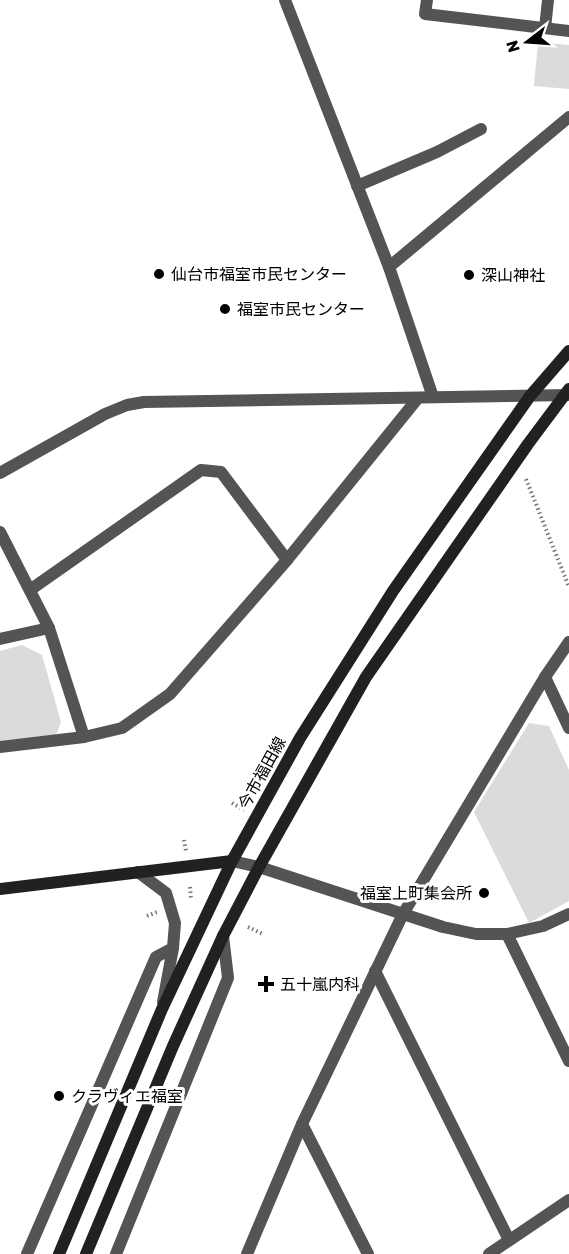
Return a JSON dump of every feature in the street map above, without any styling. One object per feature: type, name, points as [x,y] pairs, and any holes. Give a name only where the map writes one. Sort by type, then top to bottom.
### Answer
[{"type":"main road","name":"今市福田線","points":[[59,1254],[162,1009],[232,861],[300,738],[393,591],[530,396],[569,351]]},
{"type":"main road","points":[[86,1254],[173,1046],[223,936],[259,867],[366,676],[567,393]]},
{"type":"main road","points":[[0,889],[232,861]]},
{"type":"street","points":[[285,0],[389,267],[433,397]]},
{"type":"street","points":[[427,0],[425,14],[569,31]]},
{"type":"street","points":[[545,28],[548,0]]},
{"type":"street","points":[[389,267],[569,117]]},
{"type":"street","points":[[357,186],[437,152],[481,129]]},
{"type":"street","points":[[0,473],[105,414],[127,405],[144,402],[418,399],[567,393]]},
{"type":"street","points":[[0,747],[84,737],[122,728],[170,694],[287,560],[418,399]]},
{"type":"street","points":[[30,590],[201,470],[221,472],[287,560]]},
{"type":"street","points":[[0,532],[49,628],[84,737]]},
{"type":"street","points":[[0,639],[49,628]]},
{"type":"street","points":[[247,1254],[302,1124],[403,914],[545,677],[569,642]]},
{"type":"street","points":[[545,677],[569,728]]},
{"type":"street","points":[[232,861],[259,867],[443,927],[476,934],[507,934],[543,926],[569,914]]},
{"type":"street","points":[[138,872],[166,893],[175,923],[162,1009]]},
{"type":"street","points":[[507,934],[569,1061]]},
{"type":"street","points":[[116,1254],[228,978],[223,936]]},
{"type":"street","points":[[27,1254],[156,957],[173,948]]},
{"type":"street","points":[[375,971],[509,1240]]},
{"type":"street","points":[[302,1124],[368,1254]]},
{"type":"street","points":[[489,1254],[569,1200]]},
{"type":"path","points":[[526,478],[569,587]]},
{"type":"path","points":[[232,803],[244,810]]},
{"type":"path","points":[[184,840],[186,852]]},
{"type":"path","points":[[190,887],[191,899]]},
{"type":"path","points":[[248,927],[263,934]]},
{"type":"shaded area","points":[[538,42],[569,45],[569,89],[534,86]]},
{"type":"shaded area","points":[[22,645],[42,655],[61,722],[56,735],[0,742],[0,651]]},
{"type":"shaded area","points":[[529,723],[549,726],[569,770],[569,901],[529,923],[474,812]]},
{"type":"place","name":"仙台市福室市民センター","points":[[159,274]]},
{"type":"place","name":"深山神社","points":[[469,275]]},
{"type":"place","name":"福室市民センター","points":[[225,309]]},
{"type":"place","name":"福室上町集会所","points":[[484,893]]},
{"type":"place","name":"五十嵐内科","points":[[266,984]]},
{"type":"place","name":"クラヴィエ福室","points":[[59,1096]]}]
